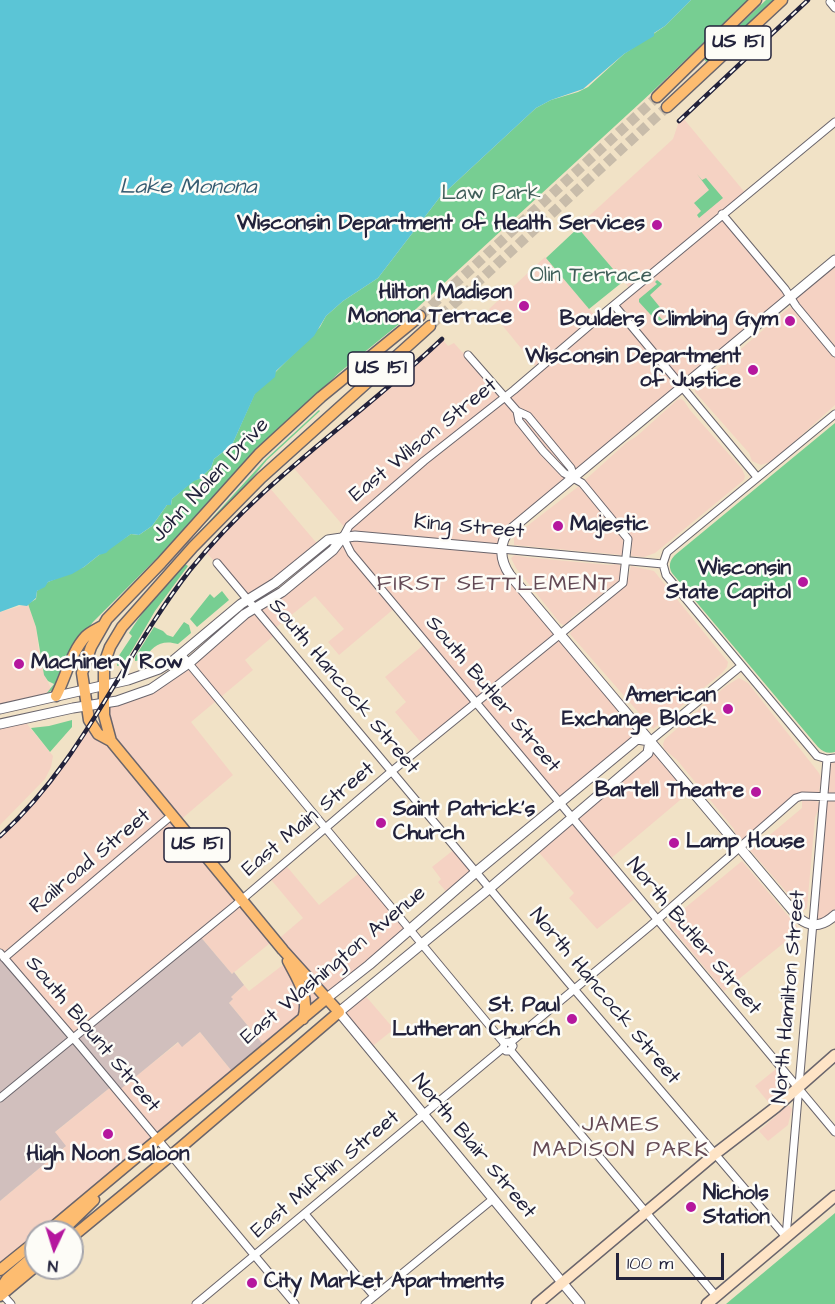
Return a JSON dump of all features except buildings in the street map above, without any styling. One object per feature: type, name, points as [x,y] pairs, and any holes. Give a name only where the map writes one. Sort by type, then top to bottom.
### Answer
[{"type":"main road","name":"US 151","points":[[657,97],[756,0]]},
{"type":"main road","name":"US 151","points":[[667,107],[782,0]]},
{"type":"main road","name":"John Nolen Drive","points":[[86,706],[83,666],[102,626],[118,606],[161,563],[259,454],[321,397],[420,316]]},
{"type":"main road","name":"John Nolen Drive","points":[[104,702],[105,658],[117,634],[193,547],[261,478],[430,326]]},
{"type":"main road","points":[[56,696],[82,642],[88,634],[102,626]]},
{"type":"main road","name":"US 151","points":[[104,702],[105,718],[111,741]]},
{"type":"main road","name":"US 151","points":[[86,706],[95,730],[111,741],[283,950],[339,1012]]},
{"type":"main road","name":"US 151","points":[[283,950],[303,992],[306,1007],[303,1019]]},
{"type":"main road","name":"East Washington Avenue","points":[[61,1220],[327,998]]},
{"type":"main road","name":"East Washington Avenue","points":[[84,1227],[339,1012]]},
{"type":"main road","points":[[537,1304],[835,1055]]},
{"type":"main road","points":[[73,1220],[94,1200],[101,1187]]},
{"type":"main road","points":[[707,1304],[835,1196]]},
{"type":"main road","points":[[0,1270],[24,1251]]},
{"type":"main road","points":[[1,1295],[3,1285],[24,1264]]},
{"type":"main road","points":[[1,1295],[24,1276]]},
{"type":"street","name":"East Wilson Street","points":[[0,724],[117,701],[145,691],[189,663],[245,614],[297,580],[333,550],[349,526],[416,468],[505,397],[835,122]]},
{"type":"street","points":[[722,214],[835,353]]},
{"type":"street","points":[[835,260],[507,532],[501,549],[506,570],[800,919],[813,925],[823,924],[835,915]]},
{"type":"street","points":[[614,305],[758,477]]},
{"type":"street","points":[[468,355],[517,411],[519,421],[534,441],[564,473],[582,483],[627,537],[626,561]]},
{"type":"street","points":[[517,411],[525,413],[571,468],[574,477]]},
{"type":"street","points":[[831,759],[817,756],[666,575],[663,564],[667,552],[835,414]]},
{"type":"street","name":"King Street","points":[[343,537],[355,536],[663,564]]},
{"type":"street","name":"East Wilson Street","points":[[0,709],[153,672],[181,654],[248,599],[275,584],[331,538],[343,537]]},
{"type":"street","name":"South Butler Street","points":[[343,537],[351,554],[573,817]]},
{"type":"street","name":"East Main Street","points":[[0,1098],[242,899],[392,771],[623,584],[626,561]]},
{"type":"street","name":"South Hancock Street","points":[[217,563],[490,888]]},
{"type":"street","points":[[181,654],[506,1044],[513,1046],[511,1051],[716,1296]]},
{"type":"street","name":"East Washington Avenue","points":[[339,1012],[490,888],[648,753],[650,741],[741,666]]},
{"type":"street","name":"East Washington Avenue","points":[[327,998],[638,739],[650,741]]},
{"type":"street","name":"North Hamilton Street","points":[[786,1237],[825,797],[831,759]]},
{"type":"street","name":"East Mifflin Street","points":[[196,1304],[658,919],[796,798],[802,796],[835,797]]},
{"type":"street","name":"Railroad Street","points":[[2,955],[172,815]]},
{"type":"street","name":"North Butler Street","points":[[573,817],[835,1132]]},
{"type":"street","name":"North Hancock Street","points":[[490,888],[786,1237]]},
{"type":"street","name":"South Blount Street","points":[[2,955],[295,1304]]},
{"type":"street","name":"North Blair Street","points":[[339,1012],[580,1304]]},
{"type":"street","points":[[365,1304],[493,1199]]},
{"type":"street","points":[[305,1214],[374,1296]]},
{"type":"street","points":[[1,1295],[11,1304]]},
{"type":"shaded area","points":[[683,118],[747,195],[722,214],[790,297],[832,263],[835,266],[835,353],[791,298],[510,530],[502,559],[692,790],[609,860],[638,896],[597,929],[569,898],[574,893],[536,849],[648,753],[643,739],[560,803],[477,702],[424,746],[395,712],[406,702],[385,677],[426,643],[396,607],[339,655],[328,642],[344,629],[315,596],[274,629],[277,633],[245,660],[253,670],[191,722],[233,775],[178,822],[275,939],[232,974],[199,935],[73,1039],[0,953],[0,836],[50,783],[91,723],[103,737],[104,702],[150,689],[333,550],[346,529],[292,466],[304,455],[402,376],[442,339],[448,346],[454,343],[468,355],[505,397],[538,369],[489,309],[545,257],[597,318],[632,291],[577,227],[673,139],[679,121]]},
{"type":"shaded area","points":[[790,307],[835,358],[835,405],[770,462],[761,465],[752,461],[749,453],[695,392],[695,388]]},
{"type":"shaded area","points":[[681,399],[742,469],[744,480],[655,553],[644,557],[631,556],[632,539],[584,481],[626,443]]},
{"type":"shaded area","points":[[579,486],[623,539],[622,555],[514,545],[514,538],[518,533]]},
{"type":"shaded area","points":[[269,487],[320,547],[248,599],[206,552],[240,514]]},
{"type":"shaded area","points":[[515,555],[618,564],[622,567],[621,579],[571,618],[571,622],[563,625],[516,568],[511,558]]},
{"type":"shaded area","points":[[631,566],[654,571],[728,662],[722,673],[653,729],[570,634],[574,628],[627,583]]},
{"type":"shaded area","points":[[28,604],[36,627],[45,676],[55,697],[0,709],[0,612]]},
{"type":"shaded area","points":[[739,678],[748,683],[821,778],[819,793],[801,793],[743,840],[736,836],[734,829],[677,760],[664,749],[663,744],[665,739],[726,686]]},
{"type":"shaded area","points":[[23,719],[53,756],[51,767],[45,779],[0,825],[0,724]]},
{"type":"shaded area","points":[[835,758],[835,915],[813,925],[827,759]]},
{"type":"shaded area","points":[[809,799],[819,802],[820,806],[815,818],[807,908],[803,911],[749,849],[752,842],[756,841],[759,844],[802,808],[802,800]]},
{"type":"shaded area","points":[[456,848],[476,872],[449,895],[438,882],[441,879],[432,867]]},
{"type":"shaded area","points":[[742,861],[800,930],[724,991],[671,927],[669,921]]},
{"type":"shaded area","points":[[284,863],[319,905],[362,871],[410,929],[267,1049],[229,1003],[232,1000],[231,997],[244,985],[249,991],[288,961],[276,941],[303,918],[268,876]]},
{"type":"shaded area","points":[[199,935],[244,985],[231,997],[233,999],[229,1003],[267,1049],[235,1075],[200,1032],[182,1047],[178,1042],[117,1092],[112,1086],[55,1132],[66,1146],[0,1201],[0,953],[74,1039]]},
{"type":"shaded area","points":[[363,993],[394,1029],[369,1049],[339,1012]]},
{"type":"shaded area","points":[[200,1032],[235,1075],[61,1220],[24,1220],[24,1251],[0,1270],[0,1201],[65,1147],[54,1133],[112,1086],[117,1091],[179,1042],[183,1046]]},
{"type":"shaded area","points":[[776,1069],[787,1087],[769,1103],[755,1086]]},
{"type":"shaded area","points":[[787,1106],[792,1109],[788,1125],[768,1141],[759,1131]]},
{"type":"green space","name":"Law Park","points":[[691,0],[748,0],[652,92],[404,320],[340,372],[253,454],[164,551],[93,622],[83,635],[56,688],[46,694],[54,684],[44,675],[36,627],[28,604],[36,599],[37,591],[48,582],[84,567],[131,534],[139,535],[152,526],[167,505],[171,505],[172,499],[194,480],[199,479],[211,468],[214,459],[232,445],[255,393],[320,327],[326,316],[343,301],[378,278],[440,197],[536,108],[551,100],[588,87],[624,54],[665,26]]},
{"type":"green space","points":[[766,0],[774,0],[707,63],[704,59]]},
{"type":"green space","points":[[697,174],[702,180],[706,178],[723,198],[699,218],[697,215],[701,211],[694,203],[709,190]]},
{"type":"green space","name":"Olin Terrace","points":[[578,228],[619,276],[615,268],[622,277],[630,276],[589,309],[546,258]]},
{"type":"green space","points":[[657,280],[662,284],[650,295],[663,311],[658,315],[664,322],[660,325],[639,302],[639,299],[657,284],[655,282]]},
{"type":"green space","points":[[319,410],[267,460],[248,483],[193,539],[266,459]]},
{"type":"green space","points":[[835,423],[835,752],[830,753],[818,747],[672,573],[670,566],[675,555]]},
{"type":"green space","points":[[185,564],[188,566],[155,611],[124,664],[117,666],[118,657],[132,636],[129,633],[135,624],[162,588]]},
{"type":"green space","points":[[222,591],[229,600],[197,627],[190,619],[210,594],[214,598]]},
{"type":"green space","points":[[184,622],[189,625],[191,633],[178,644],[162,643],[154,647],[144,660],[135,661],[135,657],[154,627],[173,637]]},
{"type":"green space","points":[[72,720],[72,727],[50,752],[31,728],[49,726]]},
{"type":"green space","points":[[835,1213],[835,1304],[726,1304]]},
{"type":"water","name":"Lake Monona","points":[[0,0],[691,0],[665,26],[654,33],[654,36],[624,54],[583,89],[536,108],[440,197],[378,278],[343,301],[326,316],[314,336],[276,371],[275,377],[255,394],[232,445],[214,459],[211,468],[199,479],[172,499],[171,505],[167,505],[152,526],[139,535],[131,534],[72,574],[48,582],[45,587],[37,591],[36,598],[27,606],[19,605],[0,612]]},
{"type":"tunnel","points":[[420,316],[657,97]]},
{"type":"tunnel","points":[[430,326],[667,107]]},
{"type":"railway","points":[[679,121],[808,0]]},
{"type":"railway","points":[[0,836],[29,807],[55,775],[79,742],[166,603],[218,537],[279,478],[442,339]]},
{"type":"place","name":"Wisconsin Department of Health Services","points":[[657,225]]},
{"type":"place","name":"Hilton Madison Monona Terrace","points":[[524,306]]},
{"type":"place","name":"Boulders Climbing Gym","points":[[790,321]]},
{"type":"place","name":"Wisconsin Department of Justice","points":[[753,370]]},
{"type":"place","name":"Majestic","points":[[558,526]]},
{"type":"place","name":"Wisconsin State Capitol","points":[[803,582]]},
{"type":"place","name":"Machinery Row","points":[[19,664]]},
{"type":"place","name":"American Exchange Block","points":[[728,709]]},
{"type":"place","name":"Bartell Theatre","points":[[756,792]]},
{"type":"place","name":"Saint Patrick's Church","points":[[381,823]]},
{"type":"place","name":"Lamp House","points":[[674,843]]},
{"type":"place","name":"St. Paul Lutheran Church","points":[[572,1019]]},
{"type":"place","name":"High Noon Saloon","points":[[108,1134]]},
{"type":"place","name":"Nichols Station","points":[[691,1207]]},
{"type":"place","name":"City Market Apartments","points":[[252,1283]]},
{"type":"district","name":"FIRST SETTLEMENT","points":[[495,585]]},
{"type":"district","name":"JAMES MADISON PARK","points":[[621,1138]]}]
